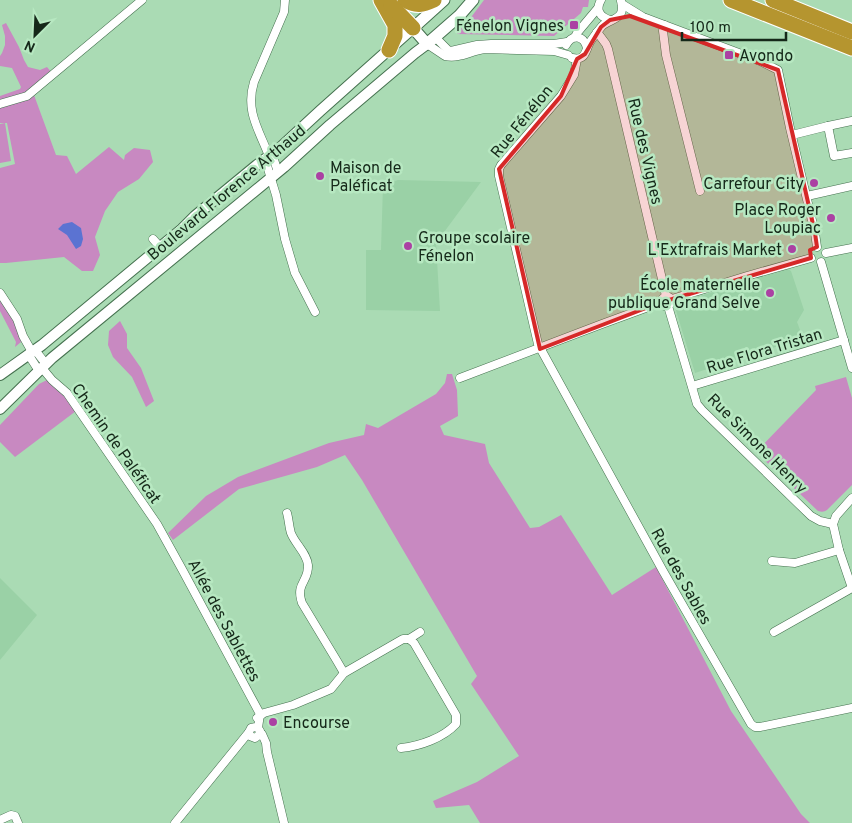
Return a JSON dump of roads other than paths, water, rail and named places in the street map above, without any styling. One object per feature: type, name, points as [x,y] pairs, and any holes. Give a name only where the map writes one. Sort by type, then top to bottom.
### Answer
[{"type":"highway","points":[[381,0],[395,25],[395,36],[389,50]]},
{"type":"highway","points":[[386,0],[416,25]]},
{"type":"highway","points":[[402,0],[416,25]]},
{"type":"highway","points":[[406,0],[417,5],[426,4],[434,0]]},
{"type":"highway","points":[[730,0],[852,48]]},
{"type":"highway","points":[[773,0],[852,32]]},
{"type":"main road","name":"Boulevard Florence Arthaud","points":[[416,25],[444,0]]},
{"type":"main road","name":"Boulevard Florence Arthaud","points":[[431,40],[459,16],[473,0]]},
{"type":"main road","points":[[416,25],[431,40]]},
{"type":"street","points":[[0,104],[27,96],[142,0]]},
{"type":"street","points":[[285,0],[284,12],[254,82],[250,101],[274,175],[277,204],[295,273],[315,312]]},
{"type":"street","points":[[618,17],[622,11],[621,2]]},
{"type":"street","points":[[621,2],[643,17],[760,61],[778,70],[817,247]]},
{"type":"street","points":[[599,4],[602,17],[610,20]]},
{"type":"street","points":[[575,37],[599,4]]},
{"type":"street","points":[[431,40],[448,57],[456,58],[476,50],[485,49],[554,51],[577,59],[583,57],[597,32],[610,20],[618,17],[643,17]]},
{"type":"street","name":"Boulevard Florence Arthaud","points":[[0,375],[32,352],[156,243],[182,229],[190,220],[293,137],[416,25]]},
{"type":"street","points":[[664,25],[666,55],[700,191]]},
{"type":"street","name":"Rue des Vignes","points":[[597,32],[608,49],[667,301]]},
{"type":"street","points":[[431,40],[448,50],[455,51],[477,45],[492,44],[562,44],[575,37],[583,40],[587,48]]},
{"type":"street","name":"Boulevard Florence Arthaud","points":[[0,409],[42,367],[274,175],[431,40]]},
{"type":"street","points":[[567,42],[565,48],[568,55]]},
{"type":"street","name":"Rue Fénélon","points":[[540,349],[499,176],[499,169],[560,96],[574,75],[577,59]]},
{"type":"street","points":[[792,135],[852,121]]},
{"type":"street","points":[[828,126],[834,156],[852,152]]},
{"type":"street","points":[[807,196],[852,186]]},
{"type":"street","points":[[817,247],[823,248],[826,253],[825,259],[821,262],[815,262],[811,258],[811,251],[817,247]]},
{"type":"street","points":[[826,253],[852,248]]},
{"type":"street","points":[[460,378],[667,301],[811,258]]},
{"type":"street","points":[[821,262],[852,365]]},
{"type":"street","points":[[0,293],[17,319],[23,336],[32,352]]},
{"type":"street","name":"Rue Simone Henry","points":[[667,301],[697,404],[811,516],[820,521],[833,524]]},
{"type":"street","name":"Rue Flora Tristan","points":[[692,386],[844,340]]},
{"type":"street","name":"Rue des Sables","points":[[540,349],[548,360],[663,571],[751,724],[755,727],[760,727],[852,708]]},
{"type":"street","name":"Chemin de Paléficat","points":[[32,352],[52,380],[66,393],[165,538]]},
{"type":"street","points":[[774,632],[852,588],[839,550],[833,524],[836,516],[852,498]]},
{"type":"street","points":[[287,513],[291,534],[308,564],[307,572],[300,587],[302,603],[344,673]]},
{"type":"street","name":"Allée des Sablettes","points":[[165,538],[260,714]]},
{"type":"street","points":[[772,561],[795,563],[839,550]]},
{"type":"street","points":[[409,639],[420,632]]},
{"type":"street","points":[[176,823],[240,743],[254,733],[260,714],[293,705],[331,689],[344,673],[404,638],[414,643],[456,715],[456,724],[449,732],[416,746],[401,748]]},
{"type":"street","points":[[254,733],[267,752],[284,823]]},
{"type":"street","points":[[0,820],[11,815],[15,816],[18,823]]},
{"type":"water","points":[[72,222],[81,228],[83,239],[81,246],[76,249],[67,235],[58,229],[63,224]]},
{"type":"place","name":"Fénelon Vignes","points":[[574,25]]},
{"type":"place","name":"Avondo","points":[[729,55]]},
{"type":"place","name":"Maison de Paléficat","points":[[320,176]]},
{"type":"place","name":"Carrefour City","points":[[814,183]]},
{"type":"place","name":"Place Roger Loupiac","points":[[831,218]]},
{"type":"place","name":"Groupe scolaire Fénelon","points":[[408,246]]},
{"type":"place","name":"L'Extrafrais Market","points":[[792,249]]},
{"type":"place","name":"École maternelle publique Grand Selve","points":[[770,293]]},
{"type":"place","name":"Encourse","points":[[273,722]]}]
